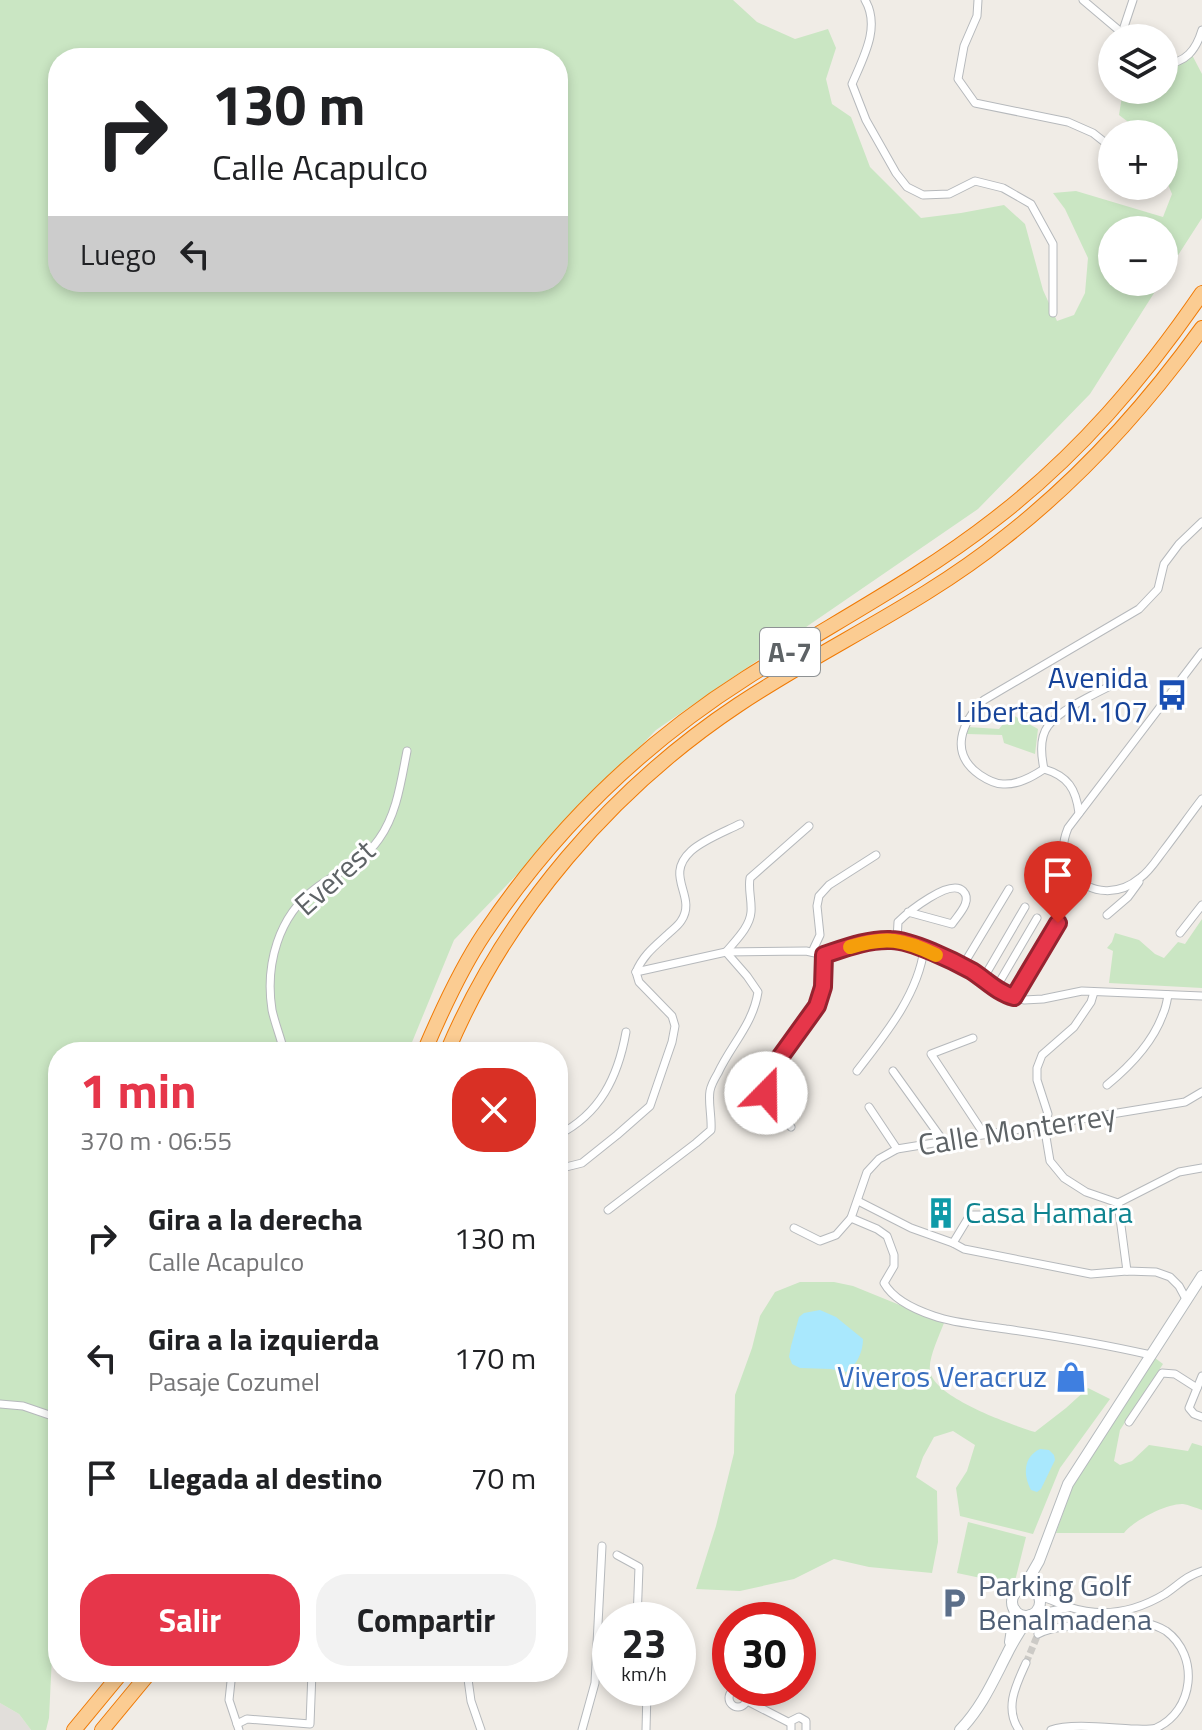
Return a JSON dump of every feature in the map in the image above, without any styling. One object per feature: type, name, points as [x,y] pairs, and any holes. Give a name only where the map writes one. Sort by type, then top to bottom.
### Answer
[{"type":"highway","points":[[1134,384],[1202,278]]},
{"type":"highway","name":"A-7","points":[[428,1042],[441,1011],[483,936],[540,859],[618,776],[697,711],[889,592],[995,519],[1067,458],[1100,425],[1172,336],[1202,293]]},
{"type":"highway","name":"A-7","points":[[452,1042],[480,985],[527,910],[600,821],[649,774],[702,730],[739,705],[883,620],[1003,540],[1093,459],[1156,390],[1202,328]]},
{"type":"highway","points":[[1093,459],[1144,414],[1202,344]]},
{"type":"highway","points":[[76,1728],[114,1682]]},
{"type":"highway","points":[[102,1730],[142,1682]]},
{"type":"main road","points":[[1023,1589],[1039,1561],[1068,1484],[1202,1276]]},
{"type":"main road","points":[[960,1730],[972,1718],[1008,1652],[1032,1614],[1039,1609],[1039,1561]]},
{"type":"main road","points":[[1008,1652],[1015,1610],[1013,1598],[1023,1589],[1033,1590],[1038,1595]]},
{"type":"main road","points":[[1015,1610],[1022,1615],[1032,1614]]},
{"type":"street","points":[[865,0],[870,8],[871,37],[852,84],[866,120],[896,173],[907,187],[923,195],[949,194],[975,181],[1003,188],[1031,204],[1053,244],[1053,313]]},
{"type":"street","points":[[978,0],[977,16],[964,46],[958,79],[975,103],[1068,122],[1098,137]]},
{"type":"street","points":[[1083,0],[1112,24]]},
{"type":"street","points":[[1128,24],[1133,0]]},
{"type":"street","points":[[1178,61],[1188,58],[1198,44],[1202,30]]},
{"type":"street","points":[[1079,813],[1077,800],[1062,775],[1044,769],[1029,778],[1001,784],[976,773],[962,753],[965,726],[972,712],[984,700],[1139,609],[1158,589],[1164,564],[1202,522]]},
{"type":"street","points":[[1147,872],[1129,886],[1108,891],[1088,887],[1065,864],[1063,840],[1079,813],[1202,652]]},
{"type":"street","points":[[1044,769],[1041,752],[1048,726],[1063,713],[1118,682]]},
{"type":"street","name":"Everest","points":[[281,1042],[270,989],[271,964],[284,926],[304,898],[351,867],[379,839],[389,823],[407,751]]},
{"type":"street","points":[[1107,915],[1128,897],[1202,799]]},
{"type":"street","points":[[568,1166],[582,1163],[650,1106],[675,1026],[672,1016],[639,982],[636,972],[643,957],[681,922],[686,902],[678,873],[683,861],[692,850],[740,824]]},
{"type":"street","points":[[726,952],[751,915],[750,878],[809,826]]},
{"type":"street","points":[[812,952],[820,935],[819,896],[829,885],[876,855]]},
{"type":"street","points":[[897,940],[898,922],[908,912],[955,887],[966,893],[964,907],[952,924],[908,912]]},
{"type":"street","points":[[962,967],[1009,889]]},
{"type":"street","points":[[1180,933],[1202,905]]},
{"type":"street","points":[[983,979],[1025,907]]},
{"type":"street","points":[[996,988],[1037,918]]},
{"type":"street","points":[[1014,997],[1058,923]]},
{"type":"street","points":[[636,972],[726,952],[806,951],[824,955],[860,944],[897,940],[924,949],[962,967],[1006,995],[1024,1000],[1082,991],[1202,996]]},
{"type":"street","points":[[857,1071],[914,985],[924,949]]},
{"type":"street","points":[[608,1210],[711,1130],[710,1090],[756,1007],[758,992],[726,952]]},
{"type":"street","points":[[791,1127],[766,1093],[763,1081],[817,1006],[823,987],[824,955]]},
{"type":"street","points":[[1094,992],[1074,1027],[1042,1055],[1037,1068],[1037,1080],[1048,1114],[1044,1125],[1050,1161],[1064,1178],[1086,1192],[1118,1203],[1179,1172],[1202,1168]]},
{"type":"street","points":[[1107,1085],[1127,1068],[1151,1035],[1163,1015],[1168,995]]},
{"type":"street","points":[[568,1128],[587,1116],[600,1101],[622,1058],[626,1032]]},
{"type":"street","points":[[973,1038],[931,1054],[984,1134]]},
{"type":"street","points":[[893,1071],[944,1142]]},
{"type":"street","name":"Calle Monterrey","points":[[851,1218],[867,1172],[879,1159],[897,1149],[1185,1102],[1202,1092]]},
{"type":"street","points":[[869,1107],[897,1149]]},
{"type":"street","points":[[858,1201],[911,1228],[964,1249],[1091,1274],[1156,1272],[1170,1277],[1186,1299]]},
{"type":"street","points":[[1118,1203],[1127,1271]]},
{"type":"street","points":[[953,1243],[970,1215],[983,1215]]},
{"type":"street","points":[[794,1228],[820,1241],[836,1235],[851,1218],[877,1229],[887,1236],[894,1255],[894,1266],[884,1283],[888,1290],[932,1316],[957,1323],[1112,1346],[1151,1355]]},
{"type":"street","points":[[1129,1422],[1162,1373],[1175,1374],[1197,1388]]},
{"type":"street","points":[[1202,1376],[1189,1408],[1202,1417]]},
{"type":"street","points":[[0,1404],[23,1406],[48,1415]]},
{"type":"street","points":[[582,1730],[595,1683],[602,1546]]},
{"type":"street","points":[[617,1555],[639,1567],[638,1602]]},
{"type":"street","points":[[1038,1595],[1070,1608],[1122,1612],[1157,1598],[1186,1576],[1202,1571]]},
{"type":"street","points":[[1032,1614],[1070,1608]]},
{"type":"street","points":[[1122,1612],[1123,1626]]},
{"type":"street","points":[[1038,1634],[1046,1629],[1147,1624],[1167,1632],[1180,1647],[1189,1665],[1188,1689],[1176,1714],[1154,1729],[1051,1730]]},
{"type":"street","points":[[1019,1730],[1012,1717],[1011,1701],[1026,1663]]},
{"type":"street","points":[[231,1682],[229,1700],[238,1727],[247,1719],[310,1724],[312,1682]]},
{"type":"street","points":[[468,1682],[481,1730]]},
{"type":"street","points":[[646,1730],[647,1706]]},
{"type":"street","points":[[755,1706],[790,1727],[796,1717],[802,1718],[807,1724],[806,1730]]},
{"type":"shaded area","points":[[0,1703],[19,1714],[31,1730],[0,1730]]},
{"type":"green space","points":[[0,0],[733,0],[757,22],[795,39],[828,29],[836,48],[826,79],[832,104],[851,117],[870,167],[921,218],[1004,205],[1025,224],[1043,290],[1057,321],[1074,315],[1085,293],[1088,258],[1065,209],[1053,193],[1076,191],[1160,216],[1098,216],[1098,296],[1152,296],[1090,394],[978,509],[656,730],[454,940],[412,1042],[48,1042],[48,1682],[51,1682],[46,1730],[31,1730],[19,1714],[0,1703]]},
{"type":"green space","points":[[1191,53],[1202,74],[1202,218],[1178,255],[1178,216],[1163,216],[1170,200],[1178,200],[1178,120],[1126,120],[1119,115],[1121,104],[1178,104],[1178,57]]},
{"type":"green space","points":[[1011,714],[1038,729],[1035,754],[1004,743],[1002,735],[967,734],[968,727],[999,729]]},
{"type":"green space","points":[[1202,919],[1202,988],[1109,983],[1113,951],[1107,948],[1115,933],[1139,940],[1164,958],[1178,942],[1185,944]]},
{"type":"green space","points":[[800,1282],[834,1282],[853,1286],[944,1323],[931,1360],[930,1371],[934,1381],[958,1400],[1009,1423],[1035,1432],[1088,1388],[1110,1399],[1060,1468],[1033,1534],[960,1516],[956,1488],[967,1471],[975,1445],[953,1431],[934,1437],[916,1477],[937,1491],[938,1542],[932,1573],[869,1567],[834,1559],[794,1579],[740,1591],[696,1589],[734,1453],[735,1395],[760,1316],[775,1292]]},
{"type":"green space","points":[[1155,1358],[1163,1364],[1120,1430],[1114,1461],[1120,1465],[1132,1461],[1149,1445],[1188,1451],[1192,1443],[1202,1446],[1202,1510],[1183,1504],[1168,1506],[1142,1518],[1124,1533],[1056,1533],[1073,1485]]},
{"type":"green space","points":[[968,1522],[1026,1537],[1014,1585],[957,1573]]},
{"type":"water","points":[[820,1310],[836,1317],[863,1339],[859,1358],[846,1372],[800,1368],[792,1364],[789,1357],[799,1317]]},
{"type":"water","points":[[1040,1449],[1049,1450],[1055,1460],[1037,1492],[1031,1490],[1028,1484],[1026,1467],[1030,1457]]},
{"type":"tunnel","points":[[1026,1663],[1038,1634]]},
{"type":"slow traffic","points":[[850,947],[888,940],[903,941],[936,955]]},
{"type":"place","name":"Avenida Libertad M.107","points":[[1172,695]]},
{"type":"place","name":"Casa Hamara","points":[[941,1213]]},
{"type":"place","name":"Viveros Veracruz","points":[[1071,1377]]},
{"type":"place","name":"Parking Golf Benalmadena","points":[[954,1603]]},
{"type":"route","points":[[766,1093],[763,1081],[817,1006],[823,987],[824,955],[860,944],[903,941],[971,971],[1006,995],[1014,997],[1058,923]]}]
